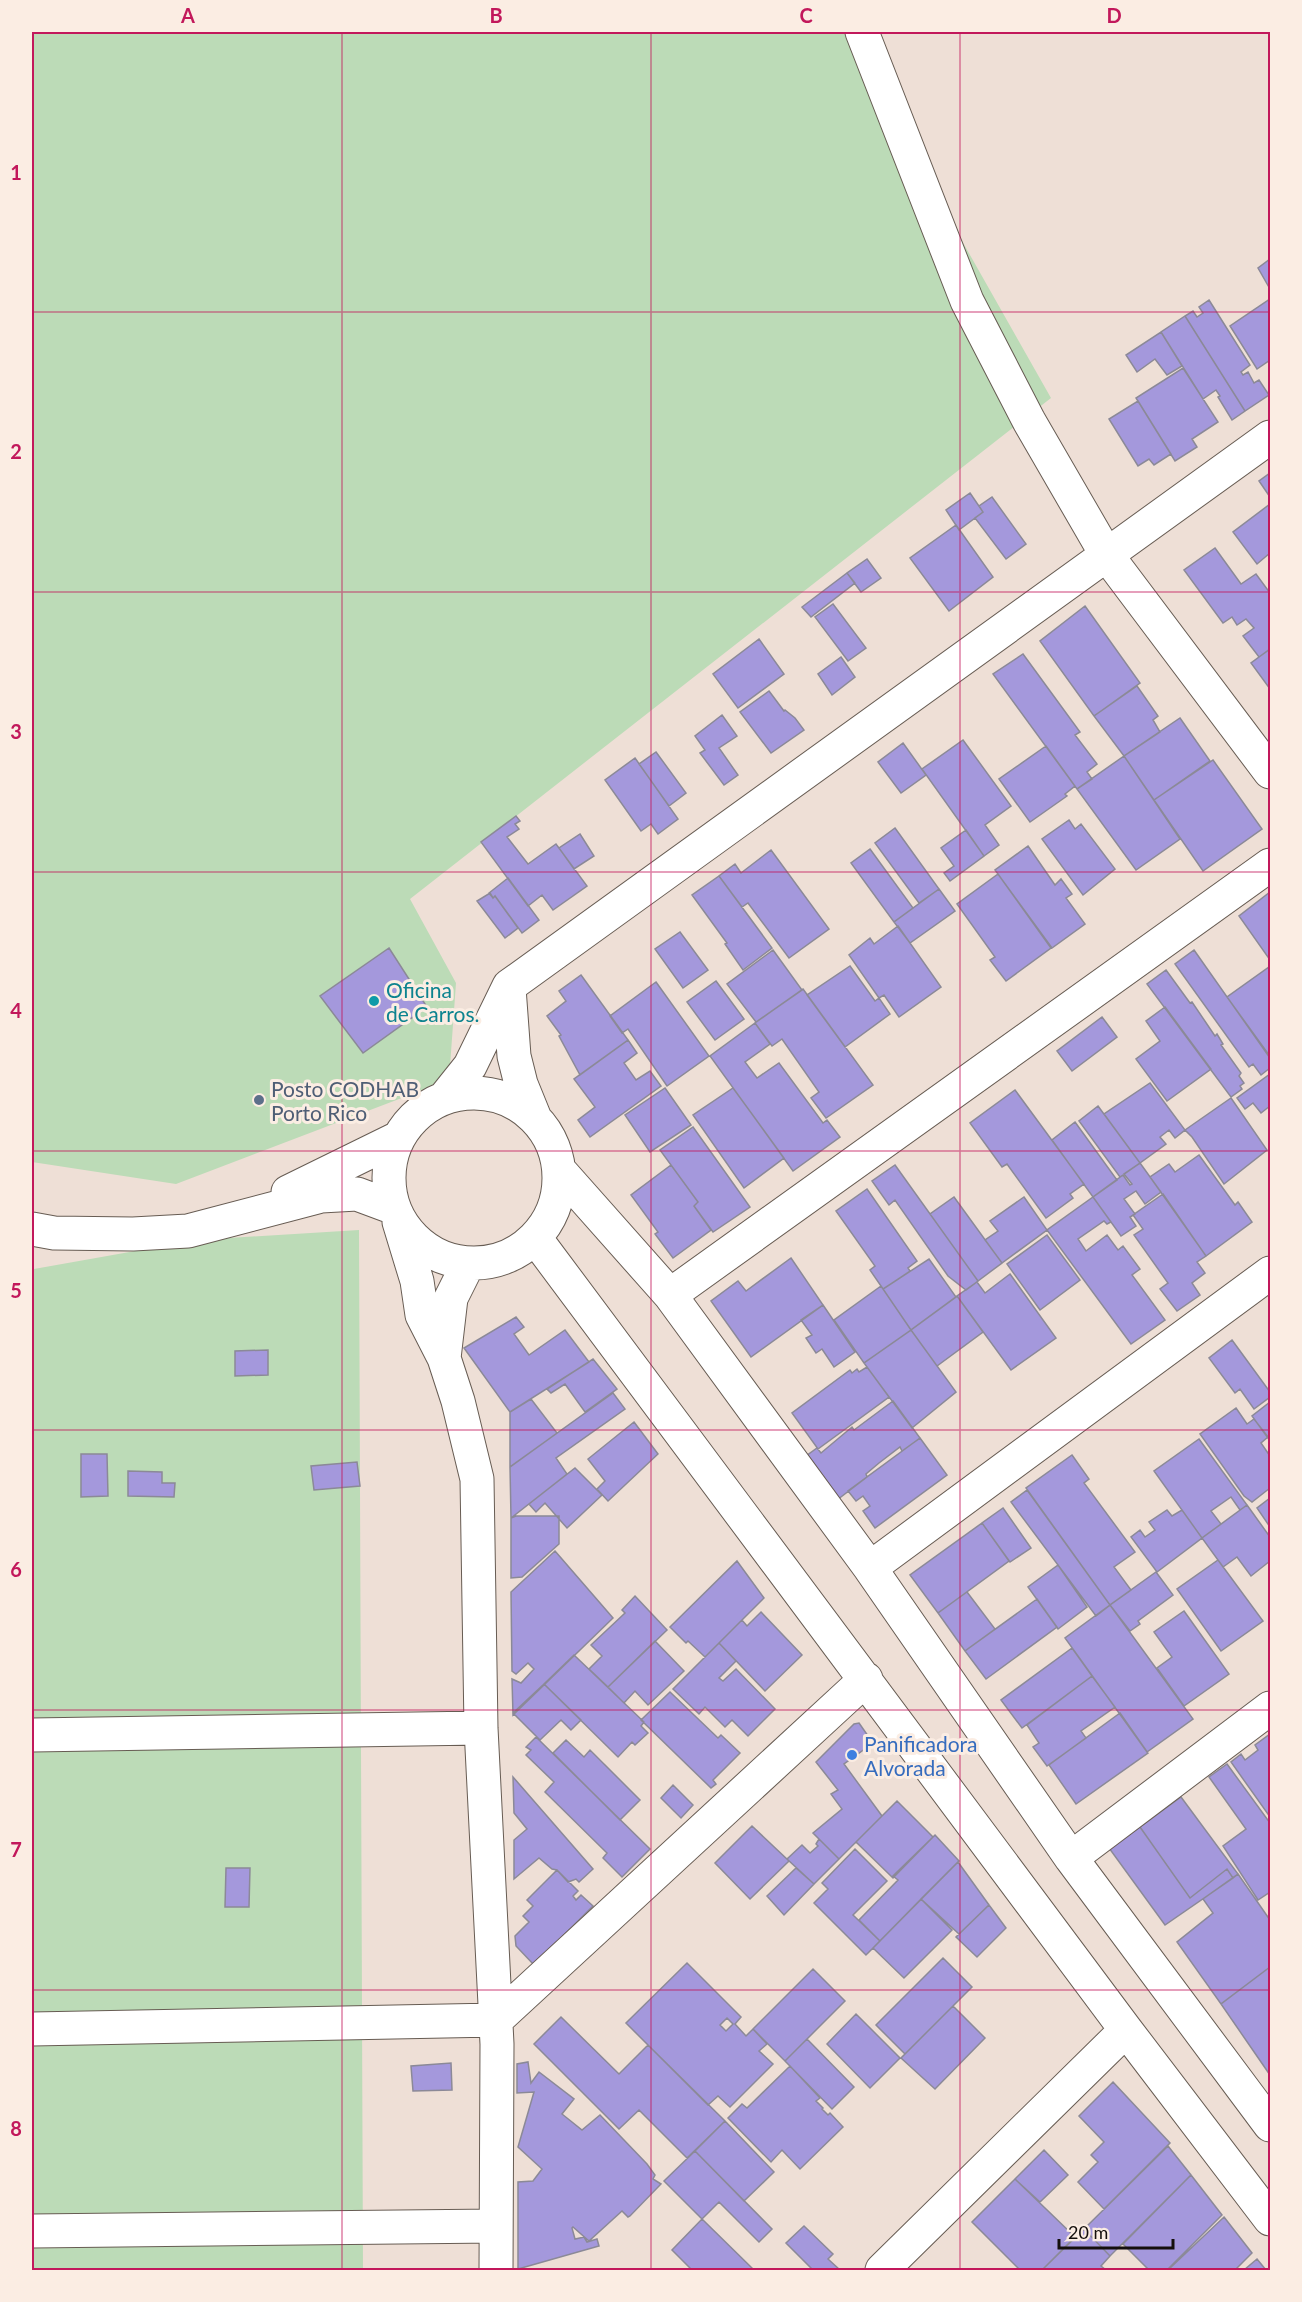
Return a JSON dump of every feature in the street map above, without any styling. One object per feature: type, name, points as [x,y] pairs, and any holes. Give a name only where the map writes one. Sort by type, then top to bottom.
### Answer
[{"type":"street","points":[[862,32],[967,301],[1029,421],[1106,554],[1270,772]]},
{"type":"street","points":[[496,2271],[496,2020],[481,1728],[477,1479],[458,1401],[444,1358],[422,1315],[417,1281],[387,1185],[387,1173],[396,1139],[417,1113],[446,1096],[470,1066],[509,986],[1270,437]]},
{"type":"street","points":[[670,1295],[1270,865]]},
{"type":"street","points":[[32,1229],[54,1233],[188,1231],[321,1196],[357,1194],[396,1215],[411,1236],[434,1251],[468,1264],[497,1260],[525,1248],[536,1239],[552,1214],[560,1171],[552,1142],[534,1116],[520,1084],[514,1056],[509,986]]},
{"type":"street","points":[[446,1096],[479,1092],[509,1099],[534,1116]]},
{"type":"street","points":[[236,1217],[396,1139]]},
{"type":"street","points":[[560,1171],[670,1295],[870,1568],[1071,1858],[1269,2121]]},
{"type":"street","points":[[536,1239],[1126,2030],[1270,2219]]},
{"type":"street","points":[[444,1358],[451,1298],[468,1264]]},
{"type":"street","points":[[870,1568],[1270,1273]]},
{"type":"street","points":[[32,2029],[496,2020],[866,1680]]},
{"type":"street","points":[[1071,1858],[1270,1708]]},
{"type":"street","points":[[32,1735],[481,1728]]},
{"type":"street","points":[[882,2271],[1126,2030]]},
{"type":"street","points":[[32,2231],[496,2226]]},
{"type":"green space","points":[[32,32],[846,32],[855,52],[1051,398],[410,899],[456,983],[449,1080],[176,1184],[32,1162]]},
{"type":"green space","points":[[359,1230],[363,2270],[32,2270],[32,1354],[34,1269],[197,1240]]},
{"type":"building","points":[[1270,259],[1270,289],[1258,268]]},
{"type":"building","points":[[1270,299],[1270,360],[1257,369],[1230,326]]},
{"type":"building","points":[[1209,300],[1250,365],[1241,372],[1243,375],[1248,372],[1254,383],[1259,380],[1269,395],[1245,411],[1185,316],[1193,311],[1197,317],[1203,313],[1199,307]]},
{"type":"building","points":[[1185,316],[1245,411],[1232,420],[1216,390],[1203,399],[1161,332]]},
{"type":"building","points":[[1161,332],[1182,366],[1167,375],[1155,359],[1137,372],[1126,355]]},
{"type":"building","points":[[1183,368],[1218,422],[1192,439],[1197,447],[1175,461],[1136,398]]},
{"type":"building","points":[[1138,401],[1171,454],[1154,465],[1149,459],[1138,466],[1109,419]]},
{"type":"building","points":[[1270,473],[1270,497],[1259,481]]},
{"type":"building","points":[[970,493],[983,512],[959,530],[946,510]]},
{"type":"building","points":[[992,497],[1026,544],[1006,559],[975,518],[983,512],[979,506]]},
{"type":"building","points":[[1270,504],[1270,553],[1257,564],[1233,532]]},
{"type":"building","points":[[956,525],[993,577],[949,611],[910,558]]},
{"type":"building","points":[[1215,548],[1241,584],[1256,574],[1270,593],[1270,649],[1259,657],[1243,636],[1254,628],[1246,619],[1237,625],[1232,617],[1223,623],[1184,570]]},
{"type":"building","points":[[867,559],[881,578],[861,592],[847,573]]},
{"type":"building","points":[[847,573],[855,583],[811,617],[802,607]]},
{"type":"building","points":[[833,604],[866,648],[848,661],[815,617]]},
{"type":"building","points":[[1085,606],[1140,683],[1094,716],[1040,641]]},
{"type":"building","points":[[759,639],[784,674],[738,708],[713,674]]},
{"type":"building","points":[[1270,649],[1270,689],[1251,663]]},
{"type":"building","points":[[1023,654],[1080,732],[1075,735],[1097,764],[1087,772],[1092,779],[1077,789],[993,674]]},
{"type":"building","points":[[841,657],[855,677],[832,695],[818,674]]},
{"type":"building","points":[[1137,686],[1158,716],[1153,720],[1160,732],[1124,756],[1094,716]]},
{"type":"building","points":[[769,691],[784,711],[795,718],[804,730],[771,753],[740,712]]},
{"type":"building","points":[[722,715],[737,736],[719,748],[738,775],[724,785],[700,753],[705,750],[695,736]]},
{"type":"building","points":[[1180,718],[1210,761],[1154,800],[1124,756]]},
{"type":"building","points":[[963,740],[1011,806],[985,825],[999,845],[984,856],[922,769]]},
{"type":"building","points":[[903,743],[926,775],[901,793],[878,762]]},
{"type":"building","points":[[1046,746],[1075,786],[1065,794],[1067,796],[1030,822],[999,779]]},
{"type":"building","points":[[656,752],[686,793],[669,806],[639,764]]},
{"type":"building","points":[[1124,756],[1180,839],[1136,870],[1077,789]]},
{"type":"building","points":[[635,758],[678,819],[658,834],[651,824],[641,831],[605,780]]},
{"type":"building","points":[[1213,760],[1262,829],[1203,871],[1154,800]]},
{"type":"building","points":[[516,816],[520,821],[515,824],[519,829],[507,837],[528,864],[556,844],[587,886],[553,910],[542,895],[528,906],[481,842]]},
{"type":"building","points":[[1069,820],[1075,829],[1081,824],[1115,869],[1083,895],[1042,839]]},
{"type":"building","points":[[895,828],[939,889],[919,903],[875,843]]},
{"type":"building","points":[[966,830],[984,856],[950,881],[944,873],[954,866],[941,848]]},
{"type":"building","points":[[580,834],[594,856],[574,869],[559,848]]},
{"type":"building","points":[[1028,846],[1055,885],[1061,879],[1072,894],[1066,898],[1085,924],[1052,948],[995,870]]},
{"type":"building","points":[[870,849],[913,908],[894,922],[851,863]]},
{"type":"building","points":[[771,850],[829,929],[789,958],[748,903],[742,907],[719,876],[735,864],[741,873]]},
{"type":"building","points":[[998,874],[1051,948],[1006,981],[990,960],[995,957],[957,904]]},
{"type":"building","points":[[719,876],[772,948],[743,970],[725,944],[727,943],[692,895]]},
{"type":"building","points":[[508,878],[539,920],[522,933],[495,896],[493,898],[489,893]]},
{"type":"building","points":[[939,889],[955,911],[910,943],[894,922]]},
{"type":"building","points":[[1270,892],[1270,960],[1239,916]]},
{"type":"building","points":[[490,893],[493,898],[495,896],[518,928],[505,938],[477,901]]},
{"type":"building","points":[[898,926],[941,987],[899,1017],[884,995],[879,998],[849,955],[870,938],[874,944]]},
{"type":"building","points":[[680,932],[708,970],[683,988],[655,949]]},
{"type":"building","name":"Oficina de Carros.","points":[[389,948],[427,1007],[363,1053],[320,996]]},
{"type":"building","points":[[773,950],[802,990],[756,1022],[727,984]]},
{"type":"building","points":[[1194,950],[1270,1058],[1270,1068],[1261,1075],[1253,1064],[1249,1067],[1175,964]]},
{"type":"building","points":[[850,966],[875,1001],[879,998],[890,1014],[845,1047],[807,995]]},
{"type":"building","points":[[1269,967],[1270,1054],[1269,1055],[1227,997]]},
{"type":"building","points":[[1166,970],[1190,1003],[1192,1002],[1215,1036],[1217,1034],[1223,1044],[1221,1045],[1241,1073],[1239,1076],[1244,1083],[1240,1086],[1242,1089],[1231,1097],[1147,984]]},
{"type":"building","points":[[581,975],[628,1040],[580,1075],[559,1036],[561,1035],[547,1016],[566,1001],[559,991]]},
{"type":"building","points":[[716,981],[744,1019],[715,1040],[687,1002]]},
{"type":"building","points":[[656,982],[709,1056],[667,1086],[628,1029],[622,1033],[610,1016]]},
{"type":"building","points":[[803,989],[873,1085],[826,1118],[811,1098],[819,1092],[782,1039],[772,1046],[755,1023]]},
{"type":"building","points":[[1165,1007],[1211,1069],[1167,1101],[1136,1059],[1160,1041],[1146,1021]]},
{"type":"building","points":[[1102,1017],[1117,1037],[1072,1071],[1057,1051]]},
{"type":"building","points":[[755,1023],[770,1044],[745,1062],[757,1078],[779,1063],[823,1123],[827,1120],[840,1137],[793,1171],[710,1056]]},
{"type":"building","points":[[628,1040],[637,1053],[624,1063],[636,1080],[650,1071],[661,1086],[590,1137],[578,1120],[595,1107],[574,1079]]},
{"type":"building","points":[[1270,1074],[1270,1106],[1261,1113],[1253,1103],[1245,1109],[1237,1098]]},
{"type":"building","points":[[1150,1083],[1185,1130],[1175,1138],[1169,1130],[1160,1137],[1166,1144],[1140,1163],[1104,1114]]},
{"type":"building","points":[[665,1088],[691,1125],[650,1152],[625,1115]]},
{"type":"building","points":[[733,1088],[784,1158],[744,1188],[693,1115]]},
{"type":"building","points":[[1015,1090],[1084,1184],[1070,1194],[1073,1198],[1046,1218],[1007,1164],[1002,1167],[970,1123]]},
{"type":"building","points":[[1231,1098],[1267,1150],[1224,1184],[1185,1130]]},
{"type":"building","points":[[1098,1106],[1140,1163],[1120,1177],[1079,1121]]},
{"type":"building","points":[[1075,1122],[1117,1180],[1093,1197],[1052,1140]]},
{"type":"building","points":[[693,1127],[750,1207],[713,1232],[694,1206],[698,1202],[660,1150]]},
{"type":"building","points":[[1199,1155],[1235,1205],[1238,1202],[1252,1222],[1206,1256],[1150,1177],[1169,1164],[1175,1172]]},
{"type":"building","points":[[1140,1163],[1161,1192],[1145,1204],[1136,1191],[1124,1199],[1135,1214],[1130,1217],[1136,1226],[1121,1236],[1093,1197],[1123,1175],[1130,1185],[1132,1184],[1124,1174]]},
{"type":"building","points":[[671,1165],[698,1202],[694,1206],[711,1230],[673,1258],[655,1234],[658,1232],[631,1195]]},
{"type":"building","points":[[895,1165],[978,1281],[966,1290],[948,1276],[895,1200],[889,1205],[872,1181]]},
{"type":"building","points":[[867,1189],[917,1261],[908,1268],[910,1271],[883,1289],[870,1270],[875,1266],[836,1211]]},
{"type":"building","points":[[1163,1194],[1206,1256],[1197,1262],[1205,1273],[1192,1283],[1200,1295],[1177,1311],[1160,1289],[1168,1283],[1134,1235],[1143,1229],[1133,1215]]},
{"type":"building","points":[[954,1197],[1002,1263],[978,1281],[930,1214]]},
{"type":"building","points":[[1024,1197],[1047,1230],[1002,1263],[985,1240],[998,1231],[990,1221]]},
{"type":"building","points":[[1093,1197],[1111,1222],[1107,1224],[1104,1221],[1078,1239],[1086,1251],[1107,1235],[1118,1250],[1123,1246],[1140,1269],[1132,1275],[1165,1320],[1131,1344],[1047,1230]]},
{"type":"building","points":[[1047,1235],[1080,1280],[1040,1310],[1007,1264]]},
{"type":"building","points":[[791,1258],[823,1305],[751,1357],[711,1301],[738,1281],[746,1291]]},
{"type":"building","points":[[929,1259],[956,1297],[911,1330],[883,1289]]},
{"type":"building","points":[[1010,1274],[1056,1338],[1011,1370],[957,1296],[977,1282],[985,1293]]},
{"type":"building","points":[[881,1286],[911,1330],[864,1363],[834,1320]]},
{"type":"building","points":[[957,1296],[983,1332],[937,1366],[911,1330]]},
{"type":"building","points":[[823,1305],[855,1352],[834,1367],[822,1349],[816,1353],[806,1338],[812,1335],[801,1320]]},
{"type":"building","points":[[516,1317],[524,1327],[514,1334],[529,1355],[565,1330],[589,1362],[510,1412],[464,1348]]},
{"type":"building","points":[[911,1330],[956,1392],[912,1428],[864,1363]]},
{"type":"building","points":[[1232,1340],[1270,1392],[1270,1397],[1254,1409],[1240,1389],[1235,1393],[1209,1358]]},
{"type":"building","points":[[268,1350],[268,1375],[235,1376],[235,1351]]},
{"type":"building","points":[[593,1359],[617,1389],[585,1412],[565,1384],[551,1393],[547,1389]]},
{"type":"building","points":[[867,1367],[889,1397],[818,1449],[792,1413],[850,1370],[852,1373],[857,1369],[859,1372]]},
{"type":"building","points":[[613,1393],[625,1409],[556,1458],[567,1474],[511,1518],[510,1467]]},
{"type":"building","points":[[531,1399],[557,1433],[510,1467],[510,1412]]},
{"type":"building","points":[[893,1401],[920,1438],[902,1451],[900,1447],[837,1500],[806,1456],[817,1448],[821,1453],[852,1427],[854,1430]]},
{"type":"building","points":[[1270,1402],[1270,1441],[1252,1416]]},
{"type":"building","points":[[1236,1408],[1247,1424],[1254,1419],[1268,1437],[1261,1443],[1270,1456],[1270,1488],[1252,1502],[1244,1496],[1200,1434]]},
{"type":"building","points":[[634,1422],[658,1454],[608,1501],[597,1489],[605,1481],[588,1459]]},
{"type":"building","points":[[920,1438],[947,1475],[875,1528],[863,1511],[870,1506],[863,1496],[856,1501],[848,1491]]},
{"type":"building","points":[[1199,1439],[1247,1505],[1240,1510],[1231,1497],[1211,1511],[1221,1524],[1202,1538],[1154,1471]]},
{"type":"building","points":[[81,1454],[107,1454],[108,1496],[81,1497]]},
{"type":"building","points":[[1072,1455],[1089,1479],[1084,1483],[1135,1552],[1114,1567],[1131,1590],[1110,1605],[1026,1488]]},
{"type":"building","points":[[357,1462],[360,1486],[314,1490],[311,1466]]},
{"type":"building","points":[[575,1468],[602,1495],[567,1528],[545,1503],[536,1512],[529,1504]]},
{"type":"building","points":[[128,1471],[162,1472],[162,1483],[175,1483],[174,1497],[128,1496]]},
{"type":"building","points":[[1027,1490],[1110,1605],[1096,1616],[1011,1502]]},
{"type":"building","points":[[1270,1498],[1270,1527],[1257,1508]]},
{"type":"building","points":[[1247,1505],[1270,1537],[1270,1561],[1251,1576],[1237,1557],[1223,1567],[1202,1538]]},
{"type":"building","points":[[1003,1508],[1031,1548],[1010,1562],[982,1523]]},
{"type":"building","points":[[1167,1510],[1172,1516],[1182,1510],[1202,1538],[1157,1572],[1131,1537],[1140,1530],[1145,1537],[1155,1530],[1149,1522]]},
{"type":"building","points":[[559,1516],[559,1544],[522,1577],[511,1578],[511,1518]]},
{"type":"building","points":[[982,1523],[1009,1561],[938,1613],[910,1575]]},
{"type":"building","points":[[555,1551],[613,1618],[513,1715],[512,1679],[521,1683],[534,1669],[528,1663],[516,1674],[512,1671],[511,1592]]},
{"type":"building","points":[[1218,1560],[1263,1621],[1221,1651],[1177,1589]]},
{"type":"building","points":[[737,1561],[764,1598],[705,1657],[670,1627]]},
{"type":"building","points":[[1058,1565],[1087,1607],[1058,1629],[1028,1587]]},
{"type":"building","points":[[1156,1572],[1173,1595],[1138,1621],[1140,1624],[1130,1631],[1110,1605]]},
{"type":"building","points":[[967,1592],[995,1629],[965,1651],[938,1613]]},
{"type":"building","points":[[635,1596],[667,1630],[608,1687],[589,1669],[602,1656],[591,1645],[625,1613],[622,1610]]},
{"type":"building","points":[[1037,1599],[1057,1627],[986,1679],[965,1651]]},
{"type":"building","points":[[1110,1605],[1193,1719],[1147,1752],[1065,1638]]},
{"type":"building","points":[[1184,1611],[1229,1674],[1184,1706],[1157,1668],[1172,1657],[1154,1632]]},
{"type":"building","points":[[761,1612],[802,1655],[765,1691],[719,1643],[742,1620],[747,1626]]},
{"type":"building","points":[[655,1641],[684,1671],[648,1705],[635,1691],[624,1703],[608,1687]]},
{"type":"building","points":[[719,1643],[736,1661],[719,1678],[723,1681],[736,1669],[775,1709],[748,1736],[732,1720],[725,1727],[705,1707],[699,1714],[673,1689]]},
{"type":"building","points":[[1072,1648],[1092,1676],[1022,1728],[1001,1700]]},
{"type":"building","points":[[574,1655],[644,1722],[641,1726],[648,1733],[635,1745],[632,1742],[618,1757],[544,1684]]},
{"type":"building","points":[[1092,1676],[1115,1707],[1081,1731],[1086,1738],[1047,1766],[1033,1747],[1039,1743],[1027,1725]]},
{"type":"building","points":[[544,1684],[581,1720],[571,1730],[561,1720],[540,1740],[513,1713]]},
{"type":"building","points":[[670,1692],[718,1738],[721,1735],[740,1753],[713,1780],[716,1784],[711,1788],[641,1720]]},
{"type":"building","points":[[1120,1713],[1148,1753],[1076,1804],[1049,1765]]},
{"type":"building","points":[[859,1723],[873,1743],[844,1764],[882,1816],[839,1859],[813,1833],[842,1809],[831,1794],[838,1790],[816,1762],[854,1724]]},
{"type":"building","points":[[1270,1734],[1270,1817],[1231,1762],[1241,1754],[1245,1760],[1258,1750],[1255,1745]]},
{"type":"building","points":[[536,1737],[650,1849],[622,1877],[603,1858],[607,1853],[545,1792],[554,1782],[526,1755],[531,1750],[526,1747]]},
{"type":"building","points":[[566,1740],[584,1757],[590,1750],[640,1800],[620,1820],[553,1753]]},
{"type":"building","points":[[1227,1764],[1270,1823],[1270,1892],[1258,1900],[1223,1846],[1246,1829],[1209,1777]]},
{"type":"building","points":[[513,1777],[593,1869],[579,1882],[576,1879],[568,1882],[557,1870],[552,1869],[539,1858],[514,1879],[514,1840],[527,1829],[514,1813]]},
{"type":"building","points":[[673,1785],[693,1805],[681,1818],[661,1798]]},
{"type":"building","points":[[1181,1797],[1238,1874],[1233,1878],[1227,1869],[1190,1898],[1140,1827]]},
{"type":"building","points":[[897,1801],[933,1837],[893,1878],[856,1842]]},
{"type":"building","points":[[752,1826],[789,1861],[750,1899],[715,1863]]},
{"type":"building","points":[[1140,1827],[1190,1898],[1227,1869],[1233,1878],[1165,1925],[1109,1848]]},
{"type":"building","points":[[935,1835],[959,1861],[880,1941],[859,1920],[898,1880],[893,1876]]},
{"type":"building","points":[[819,1839],[839,1859],[814,1884],[787,1859],[802,1845],[810,1853],[818,1846],[816,1844]]},
{"type":"building","points":[[855,1849],[887,1881],[853,1915],[880,1941],[866,1955],[814,1903],[828,1889],[822,1883]]},
{"type":"building","points":[[958,1862],[989,1905],[959,1934],[921,1899]]},
{"type":"building","points":[[226,1868],[250,1868],[249,1907],[225,1907]]},
{"type":"building","points":[[796,1868],[814,1884],[784,1915],[767,1896]]},
{"type":"building","points":[[557,1870],[578,1891],[573,1896],[576,1900],[581,1895],[593,1906],[534,1965],[516,1946],[515,1936],[529,1922],[523,1916],[533,1906],[527,1900]]},
{"type":"building","points":[[1238,1874],[1270,1920],[1270,1967],[1221,2004],[1177,1942],[1213,1913],[1203,1899]]},
{"type":"building","points":[[921,1899],[952,1930],[904,1978],[873,1948]]},
{"type":"building","points":[[989,1905],[1006,1928],[977,1957],[956,1937]]},
{"type":"building","points":[[943,1958],[972,1987],[905,2054],[876,2025]]},
{"type":"building","points":[[687,1963],[741,2017],[735,2024],[746,2036],[753,2029],[767,2044],[759,2051],[773,2064],[730,2107],[718,2096],[708,2105],[626,2023]],"holes":[[[727,2018],[733,2024],[726,2031],[720,2025]]]},
{"type":"building","points":[[1270,1967],[1270,2075],[1221,2004]]},
{"type":"building","points":[[813,1969],[845,2001],[785,2061],[753,2029]]},
{"type":"building","points":[[953,2006],[985,2038],[935,2089],[901,2058]]},
{"type":"building","points":[[856,2014],[900,2058],[870,2088],[827,2044]]},
{"type":"building","points":[[561,2017],[619,2074],[648,2045],[725,2121],[687,2158],[639,2110],[619,2129],[534,2044]]},
{"type":"building","points":[[807,2039],[854,2087],[832,2109],[785,2061]]},
{"type":"building","points":[[528,2062],[531,2083],[539,2072],[574,2099],[562,2114],[582,2130],[600,2115],[647,2164],[655,2175],[653,2179],[661,2184],[630,2216],[628,2217],[622,2211],[589,2241],[573,2227],[572,2228],[575,2239],[584,2237],[587,2242],[597,2239],[599,2246],[518,2269],[518,2182],[533,2181],[542,2169],[518,2147],[534,2092],[517,2093],[517,2064]]},
{"type":"building","points":[[451,2063],[452,2090],[413,2091],[411,2066]]},
{"type":"building","points":[[790,2066],[820,2098],[816,2101],[822,2109],[828,2115],[830,2113],[843,2127],[800,2169],[782,2150],[771,2162],[728,2118],[742,2104],[747,2108]]},
{"type":"building","points":[[1113,2082],[1170,2143],[1104,2209],[1078,2182],[1098,2162],[1091,2155],[1104,2142],[1079,2116]]},
{"type":"building","points":[[725,2121],[774,2172],[744,2201],[695,2151]]},
{"type":"building","points":[[1168,2146],[1191,2175],[1110,2256],[1084,2229]]},
{"type":"building","points":[[1044,2150],[1068,2175],[1040,2202],[1015,2179]]},
{"type":"building","points":[[695,2151],[772,2229],[759,2242],[719,2202],[702,2219],[664,2181]]},
{"type":"building","points":[[1191,2175],[1222,2215],[1167,2270],[1149,2270],[1123,2244]]},
{"type":"building","points":[[1015,2179],[1075,2237],[1042,2270],[1020,2270],[972,2222]]},
{"type":"building","points":[[1224,2217],[1252,2253],[1235,2270],[1168,2270]]},
{"type":"building","points":[[702,2219],[754,2270],[692,2270],[672,2250]]},
{"type":"building","points":[[804,2226],[833,2254],[828,2259],[840,2270],[813,2270],[786,2243]]},
{"type":"building","points":[[1084,2229],[1110,2256],[1101,2266],[1106,2270],[1042,2270]]},
{"type":"building","points":[[1257,2259],[1266,2270],[1244,2270]]},
{"type":"place","name":"Oficina de Carros.","points":[[374,1001]]},
{"type":"place","name":"Posto CODHAB Porto Rico","points":[[259,1100]]},
{"type":"place","name":"Panificadora Alvorada","points":[[852,1755]]}]
